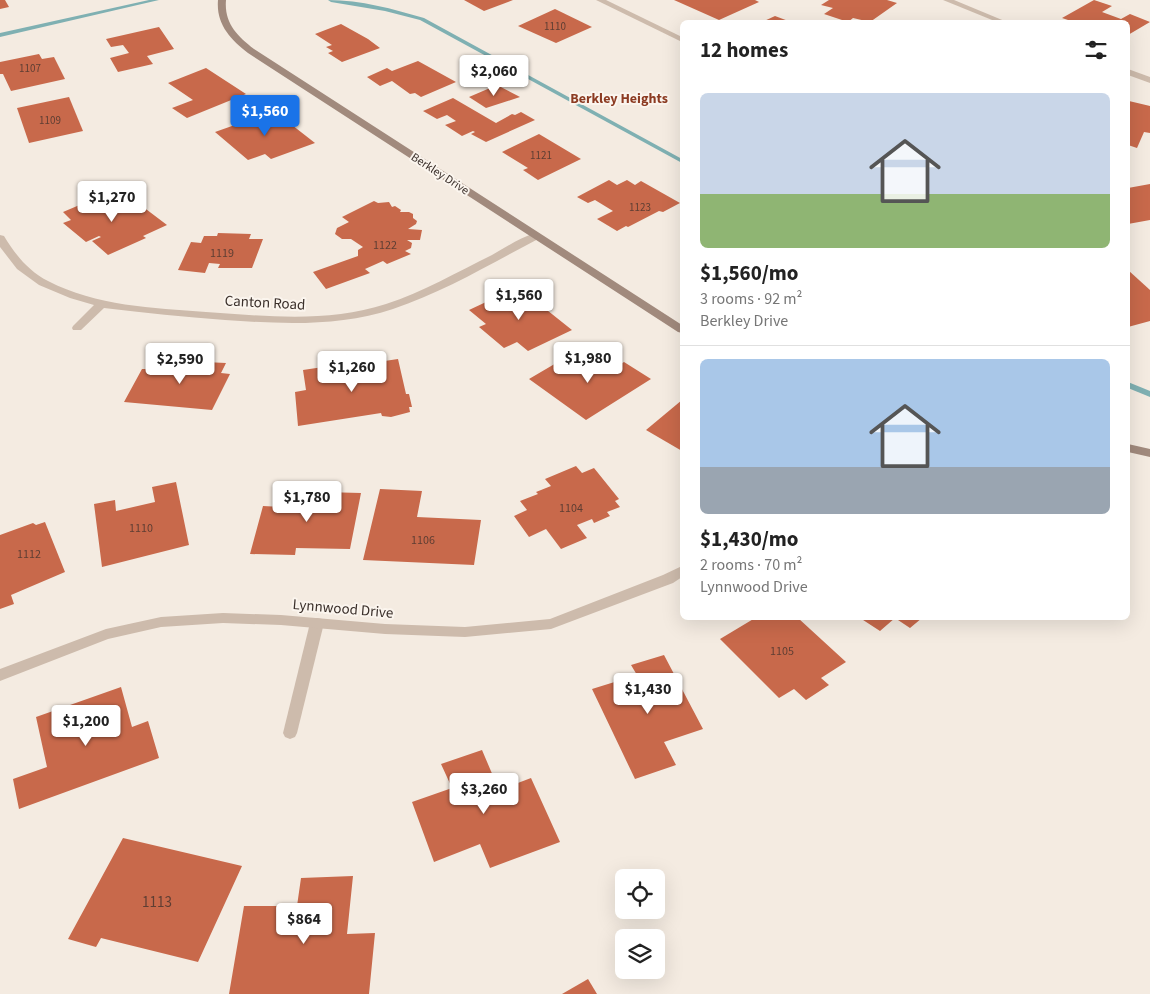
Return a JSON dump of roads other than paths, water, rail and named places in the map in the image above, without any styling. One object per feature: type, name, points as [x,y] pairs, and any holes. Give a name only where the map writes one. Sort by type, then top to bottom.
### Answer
[{"type":"street","name":"Berkley Drive","points":[[222,0],[224,24],[235,38],[251,51],[680,329]]},
{"type":"street","points":[[600,0],[680,39]]},
{"type":"street","points":[[947,0],[998,20]]},
{"type":"street","points":[[1130,73],[1150,80]]},
{"type":"street","name":"Canton Road","points":[[0,238],[7,251],[21,267],[43,283],[74,296],[102,304],[152,311],[290,321],[356,314],[388,307],[421,295],[536,236]]},
{"type":"street","points":[[77,328],[102,304]]},
{"type":"street","points":[[1130,448],[1150,453]]},
{"type":"street","name":"Lynnwood Drive","points":[[0,675],[106,634],[161,622],[223,618],[385,629],[465,632],[551,624],[668,579],[680,572]]},
{"type":"street","points":[[290,733],[317,623]]},
{"type":"waterway","points":[[0,35],[156,0]]},
{"type":"waterway","points":[[331,0],[386,9],[422,19],[680,160]]},
{"type":"waterway","points":[[1130,386],[1150,394]]},
{"type":"district","name":"Berkley Heights","points":[[619,99]]}]
